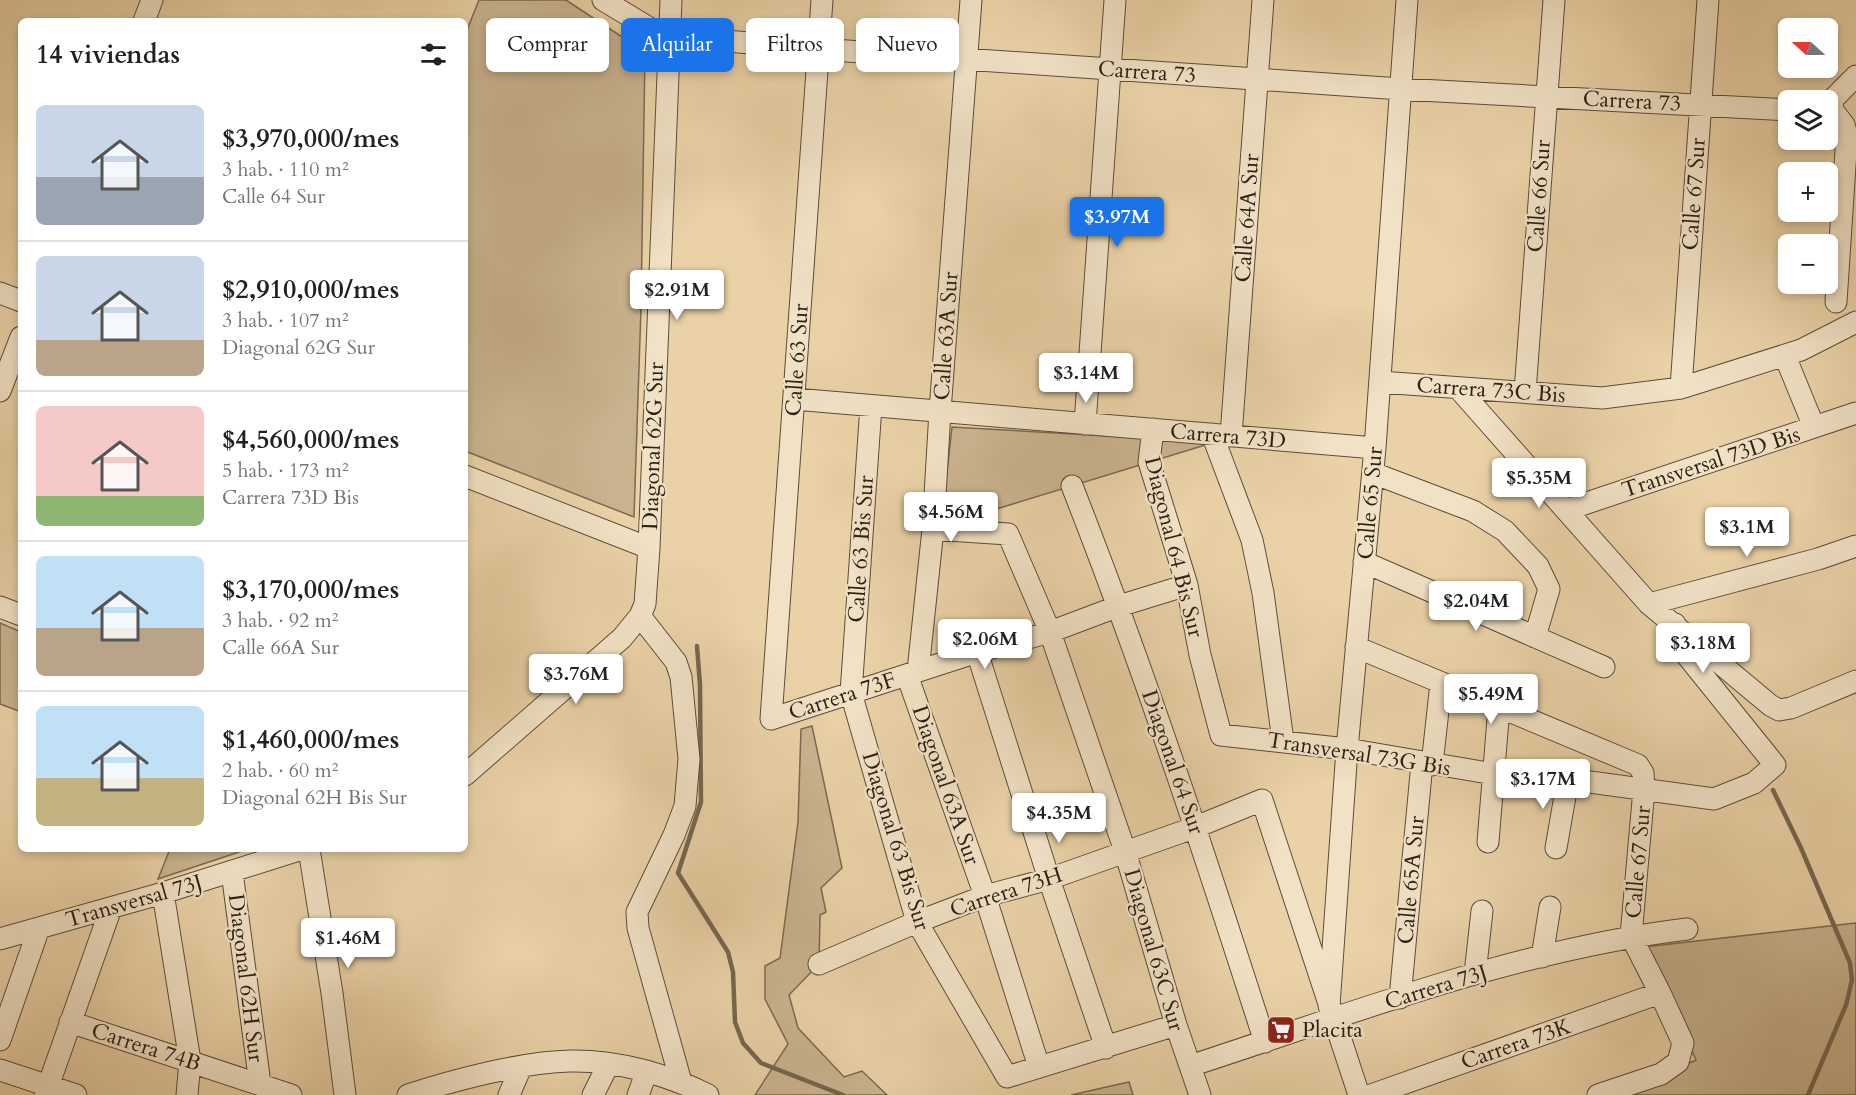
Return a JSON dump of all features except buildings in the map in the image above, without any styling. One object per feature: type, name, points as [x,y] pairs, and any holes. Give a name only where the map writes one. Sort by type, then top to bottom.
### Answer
[{"type":"street","points":[[145,18],[152,0]]},
{"type":"street","name":"Carrera 73","points":[[603,0],[633,18]]},
{"type":"street","name":"Diagonal 62G Sur","points":[[670,18],[671,0]]},
{"type":"street","name":"Calle 63 Sur","points":[[821,18],[822,0]]},
{"type":"street","name":"Calle 63A Sur","points":[[913,673],[933,529],[971,0]]},
{"type":"street","points":[[1085,424],[1115,0]]},
{"type":"street","name":"Calle 64A Sur","points":[[1221,435],[1263,0]]},
{"type":"street","name":"Calle 65 Sur","points":[[1331,1013],[1347,749],[1375,448],[1407,0]]},
{"type":"street","name":"Calle 66 Sur","points":[[1525,392],[1554,0]]},
{"type":"street","name":"Calle 67 Sur","points":[[1681,388],[1708,0]]},
{"type":"street","name":"Carrera 73","points":[[844,52],[1401,89],[1778,109]]},
{"type":"street","name":"Diagonal 62G Sur","points":[[642,610],[649,548],[668,72]]},
{"type":"street","name":"Calle 63 Sur","points":[[771,719],[816,72]]},
{"type":"street","points":[[1838,94],[1856,76]]},
{"type":"street","points":[[1836,302],[1847,135],[1844,125],[1838,119]]},
{"type":"street","points":[[0,293],[18,300]]},
{"type":"street","name":"Carrera 73C Bis","points":[[1380,382],[1602,398],[1681,388],[1801,350],[1856,322]]},
{"type":"street","points":[[0,391],[18,345]]},
{"type":"street","points":[[1785,356],[1814,427]]},
{"type":"street","points":[[1458,388],[1649,604],[1770,705],[1779,710],[1791,708],[1856,681]]},
{"type":"street","name":"Carrera 73D","points":[[794,399],[1375,448]]},
{"type":"street","name":"Calle 63 Bis Sur","points":[[851,693],[871,406]]},
{"type":"street","name":"Transversal 73D Bis","points":[[1566,510],[1856,413]]},
{"type":"street","name":"Diagonal 64 Bis Sur","points":[[1153,429],[1149,462],[1187,585],[1200,655],[1221,735]]},
{"type":"street","points":[[1221,435],[1252,540],[1263,593],[1282,741]]},
{"type":"street","points":[[1373,472],[1473,511],[1505,531],[1538,566],[1549,589],[1535,637]]},
{"type":"street","points":[[468,477],[649,548]]},
{"type":"street","name":"Diagonal 64 Sur","points":[[1072,486],[1119,606],[1196,827],[1265,1042]]},
{"type":"street","name":"Diagonal 63C Sur","points":[[933,529],[1008,534],[1050,632],[1125,851],[1176,1025],[1200,1095]]},
{"type":"street","points":[[1649,604],[1818,559],[1856,546]]},
{"type":"street","points":[[1364,562],[1604,667]]},
{"type":"street","name":"Carrera 73F","points":[[771,719],[977,652],[1050,632],[1119,606],[1187,585]]},
{"type":"street","points":[[0,607],[18,614]]},
{"type":"street","points":[[468,772],[622,639],[642,610],[676,662],[681,677],[689,759],[685,806],[674,835],[637,912],[638,928],[681,1082]]},
{"type":"street","name":"Transversal 73G Bis","points":[[1221,735],[1347,749],[1494,774],[1568,779],[1714,799],[1754,783],[1775,765],[1684,652],[1678,640],[1675,624]]},
{"type":"street","points":[[1356,647],[1638,765],[1643,773],[1644,789]]},
{"type":"street","points":[[977,652],[1049,879],[1106,1048]]},
{"type":"street","name":"Diagonal 63A Sur","points":[[913,673],[1038,1067]]},
{"type":"street","name":"Calle 65A Sur","points":[[1400,998],[1427,764],[1441,683]]},
{"type":"street","name":"Diagonal 63 Bis Sur","points":[[851,693],[917,922],[1007,1077],[1038,1067]]},
{"type":"street","points":[[1488,842],[1499,707]]},
{"type":"street","points":[[1556,848],[1568,779]]},
{"type":"street","name":"Calle 67 Sur","points":[[1631,936],[1644,789]]},
{"type":"street","name":"Carrera 73H","points":[[819,964],[985,896],[1049,879],[1196,827],[1262,800],[1331,1013]]},
{"type":"street","name":"Transversal 73J","points":[[0,939],[163,893],[293,852]]},
{"type":"street","points":[[309,852],[332,993],[345,1095]]},
{"type":"street","name":"Diagonal 62H Sur","points":[[232,872],[260,1084]]},
{"type":"street","points":[[163,893],[190,1061],[187,1095]]},
{"type":"street","points":[[1542,957],[1550,907]]},
{"type":"street","points":[[46,1091],[111,908]]},
{"type":"street","points":[[1475,974],[1482,911]]},
{"type":"street","points":[[0,1040],[39,928]]},
{"type":"street","name":"Carrera 73J","points":[[1190,1066],[1265,1042],[1331,1013],[1400,998],[1475,974],[1631,936],[1687,929]]},
{"type":"street","points":[[1598,1095],[1661,1074],[1678,1062],[1683,1043],[1631,936]]},
{"type":"street","name":"Carrera 73K","points":[[1371,1095],[1660,993]]},
{"type":"street","points":[[1331,1013],[1359,1095]]},
{"type":"street","name":"Carrera 74B","points":[[70,1022],[291,1095]]},
{"type":"street","points":[[1038,1067],[1176,1025]]},
{"type":"street","points":[[408,1095],[437,1090],[521,1067],[570,1061],[647,1071],[681,1082],[708,1095]]},
{"type":"street","points":[[593,1095],[608,1065]]},
{"type":"street","points":[[509,1095],[521,1067]]},
{"type":"street","points":[[0,1070],[46,1091],[76,1095]]},
{"type":"street","points":[[638,1095],[647,1071]]},
{"type":"shaded area","points":[[479,0],[566,0],[593,18],[486,18],[486,72],[609,72],[609,28],[621,36],[621,72],[645,72],[641,308],[634,517],[468,452],[468,28]]},
{"type":"shaded area","points":[[952,427],[1215,442],[941,526]]},
{"type":"shaded area","points":[[0,623],[18,631],[18,711],[0,704]]},
{"type":"shaded area","points":[[812,726],[842,868],[821,888],[826,912],[820,915],[819,964],[789,995],[798,1028],[844,1077],[862,1071],[887,1095],[755,1095],[788,1044],[765,999],[765,966],[780,958],[798,822],[801,729]]},
{"type":"shaded area","points":[[169,852],[239,852],[158,879]]},
{"type":"shaded area","points":[[1856,923],[1856,1095],[1614,1095],[1696,1060],[1644,947]]},
{"type":"shaded area","points":[[1129,1082],[1133,1095],[1071,1095]]},
{"type":"waterway","points":[[697,646],[700,685],[701,802],[678,873],[728,952],[733,972],[735,1022],[743,1043],[761,1063],[843,1095]]},
{"type":"waterway","points":[[1773,790],[1801,848],[1850,963],[1852,980],[1846,1005],[1808,1095]]},
{"type":"place","name":"Placita","points":[[1281,1030]]}]
